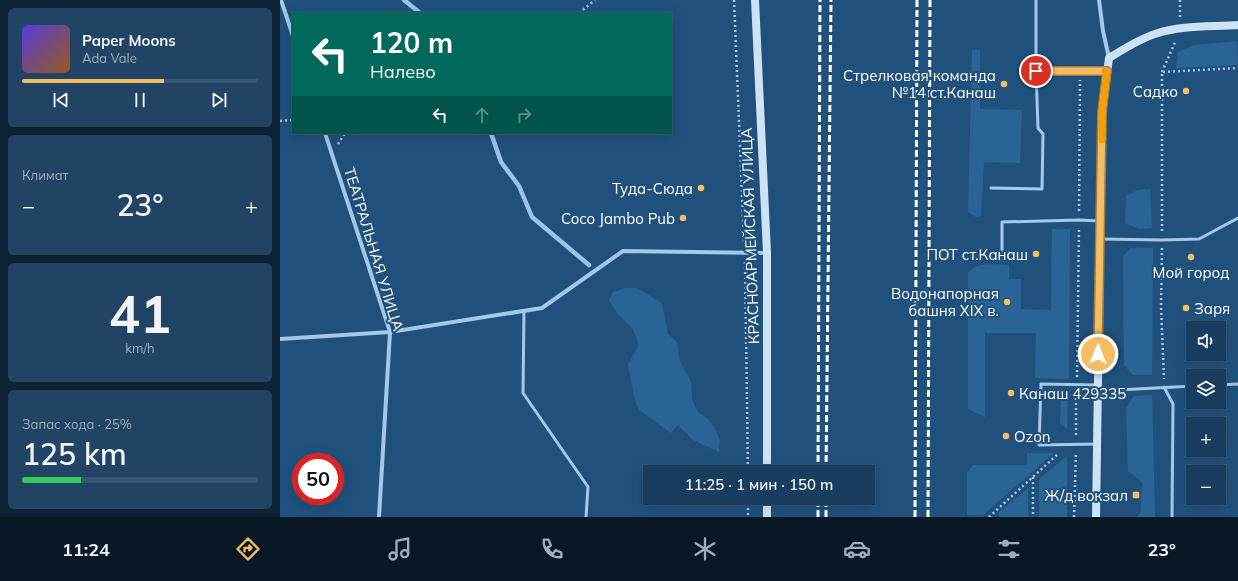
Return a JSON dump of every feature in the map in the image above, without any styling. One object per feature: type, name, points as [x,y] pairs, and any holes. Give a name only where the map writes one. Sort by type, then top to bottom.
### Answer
[{"type":"main road","name":"КРАСНОАРМЕЙСКАЯ УЛИЦА","points":[[755,0],[767,253],[767,465]]},
{"type":"main road","points":[[1096,517],[1102,112],[1109,58],[1132,44],[1156,34],[1181,28],[1238,25]]},
{"type":"main road","points":[[767,505],[767,517]]},
{"type":"street","points":[[281,0],[292,33]]},
{"type":"street","points":[[1099,0],[1109,58]]},
{"type":"street","name":"ТЕАТРАЛЬНАЯ УЛИЦА","points":[[325,134],[390,332],[379,517]]},
{"type":"street","points":[[280,339],[390,332],[542,308],[623,251],[767,253]]},
{"type":"lane","points":[[991,188],[1042,189],[1043,134],[1038,128],[1036,0]]},
{"type":"lane","points":[[1036,71],[1107,71]]},
{"type":"lane","points":[[1101,239],[1199,239],[1238,218]]},
{"type":"lane","points":[[1002,259],[1002,222],[1079,220],[1101,222]]},
{"type":"lane","points":[[524,311],[523,393],[588,487],[586,517]]},
{"type":"lane","points":[[1097,444],[1039,445],[1041,384],[1076,385],[1097,388],[1186,386]]},
{"type":"lane","points":[[1226,385],[1238,384]]},
{"type":"lane","points":[[1164,387],[1173,404],[1172,517]]},
{"type":"path","points":[[580,12],[595,0]]},
{"type":"path","points":[[734,0],[744,253],[748,465]]},
{"type":"path","points":[[1164,387],[1162,307],[1162,72],[1238,68]]},
{"type":"path","points":[[1074,517],[1080,72]]},
{"type":"path","points":[[280,121],[292,120]]},
{"type":"path","points":[[989,517],[1069,444]]},
{"type":"path","points":[[1033,477],[1033,517]]},
{"type":"path","points":[[748,505],[748,517]]},
{"type":"shaded area","points":[[1237,41],[1238,65],[1176,68],[1178,52],[1194,45]]},
{"type":"shaded area","points":[[972,50],[980,50],[980,109],[1022,110],[1020,163],[984,162],[981,216],[976,217],[968,212]]},
{"type":"shaded area","points":[[1150,189],[1152,228],[1139,229],[1125,223],[1126,196],[1138,190]]},
{"type":"shaded area","points":[[1052,229],[1070,229],[1069,379],[1035,378],[1036,333],[985,333],[985,417],[968,409],[968,273],[972,269],[982,265],[1009,265],[1009,279],[1021,279],[1021,309],[1051,310]]},
{"type":"shaded area","points":[[1130,248],[1153,248],[1152,375],[1133,375],[1124,365],[1123,257]]},
{"type":"shaded area","points":[[625,288],[637,288],[662,303],[668,334],[677,342],[680,362],[691,382],[692,400],[698,412],[707,418],[714,427],[720,440],[719,452],[693,440],[678,425],[671,433],[639,410],[635,400],[628,365],[638,346],[637,338],[632,328],[617,313],[609,300],[613,292]]},
{"type":"shaded area","points":[[1068,394],[1067,429],[1060,423],[1061,398]]},
{"type":"shaded area","points":[[1152,395],[1155,517],[1137,517],[1141,512],[1142,482],[1128,471],[1126,408],[1134,396]]},
{"type":"shaded area","points":[[1027,453],[1054,453],[983,515],[967,515],[967,473],[973,465],[1027,465]]},
{"type":"shaded area","points":[[1067,456],[1067,517],[1039,517],[1039,479]]},
{"type":"shaded area","points":[[1028,488],[1028,517],[999,517],[999,512]]},
{"type":"waterway","points":[[404,0],[419,12]]},
{"type":"waterway","points":[[491,134],[501,162],[519,186],[532,217],[589,265]]},
{"type":"railway","points":[[818,465],[820,0]]},
{"type":"railway","points":[[826,465],[831,0]]},
{"type":"railway","points":[[915,517],[917,0]]},
{"type":"railway","points":[[928,517],[930,0]]},
{"type":"railway","points":[[818,505],[818,517]]},
{"type":"railway","points":[[826,505],[826,517]]},
{"type":"slow traffic","points":[[1102,140],[1102,112],[1107,71],[1105,71]]},
{"type":"place","name":"Стрелковая команда №14 ст.Канаш","points":[[1004,84]]},
{"type":"place","name":"Садко","points":[[1186,91]]},
{"type":"place","name":"Туда-Сюда","points":[[701,188]]},
{"type":"place","name":"Coco Jambo Pub","points":[[683,218]]},
{"type":"place","name":"ПОТ ст.Канаш","points":[[1036,254]]},
{"type":"place","name":"Мой город","points":[[1191,257]]},
{"type":"place","name":"Водонапорная башня XIX в.","points":[[1007,302]]},
{"type":"place","name":"Заря","points":[[1186,308]]},
{"type":"place","name":"Канаш 429335","points":[[1011,393]]},
{"type":"place","name":"Ozon","points":[[1006,436]]},
{"type":"place","name":"Ж/д вокзал","points":[[1136,495]]},
{"type":"route","points":[[1036,71],[1107,71],[1102,112],[1098,354]]}]
